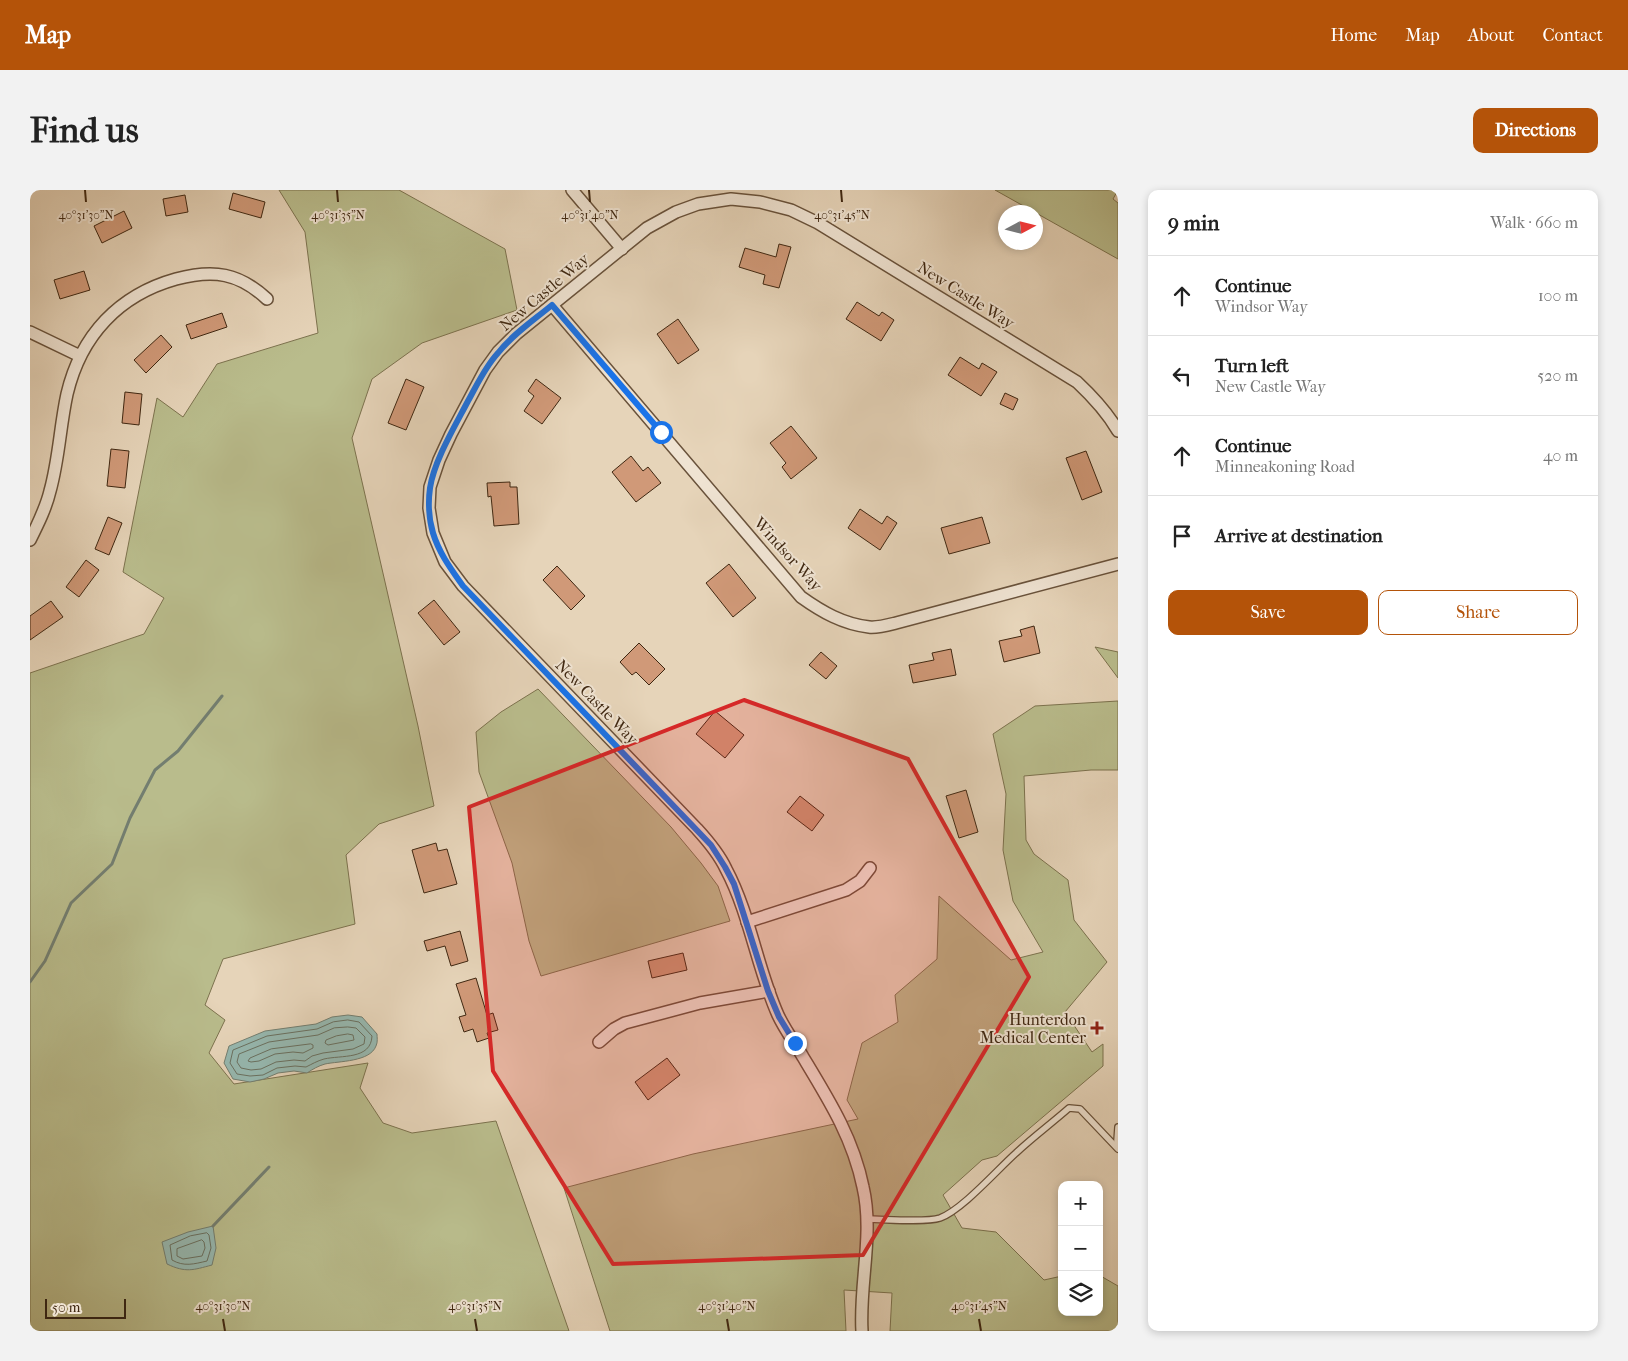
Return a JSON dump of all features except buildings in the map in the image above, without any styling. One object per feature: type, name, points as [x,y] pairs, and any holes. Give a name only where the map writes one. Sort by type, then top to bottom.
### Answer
[{"type":"street","points":[[572,190],[622,249]]},
{"type":"street","name":"New Castle Way","points":[[862,1331],[867,1219],[864,1190],[856,1158],[848,1135],[836,1112],[779,1017],[768,991],[734,884],[711,845],[463,586],[445,562],[433,533],[429,508],[430,487],[439,460],[451,434],[485,370],[498,352],[516,334],[647,228],[676,212],[698,204],[731,199],[760,202],[791,210],[818,223],[1077,382],[1103,409],[1118,431]]},
{"type":"street","points":[[30,540],[45,509],[50,493],[67,396],[80,356],[92,336],[114,312],[140,293],[167,282],[205,274],[226,274],[240,279],[255,288],[267,299]]},
{"type":"street","name":"Windsor Way","points":[[552,305],[801,596],[820,611],[840,620],[870,628],[896,623],[1118,564]]},
{"type":"street","points":[[30,332],[80,356]]},
{"type":"street","points":[[747,922],[846,890],[860,881],[870,868]]},
{"type":"street","points":[[599,1042],[614,1029],[625,1023],[700,1003],[768,991]]},
{"type":"lane","points":[[867,1219],[924,1219],[938,1218],[949,1214],[1018,1151],[1069,1108],[1080,1109],[1118,1149]]},
{"type":"lane","points":[[1118,1127],[1116,1141],[1118,1145]]},
{"type":"highlighted area","points":[[744,700],[908,759],[1029,977],[863,1255],[613,1264],[493,1071],[469,807]]},
{"type":"green space","points":[[279,190],[399,190],[505,249],[517,310],[422,343],[372,379],[352,438],[418,726],[434,806],[379,824],[346,855],[355,924],[223,959],[205,1005],[225,1020],[209,1053],[234,1084],[368,1063],[360,1088],[383,1123],[412,1133],[496,1121],[569,1331],[30,1331],[30,673],[144,634],[164,598],[123,572],[157,398],[183,417],[217,364],[318,333],[305,232]]},
{"type":"green space","points":[[995,190],[1118,190],[1113,199],[1118,203],[1118,259],[1043,217],[1043,205],[1022,205]]},
{"type":"green space","points":[[1095,647],[1118,652],[1118,678]]},
{"type":"green space","points":[[538,689],[671,827],[701,863],[718,886],[730,921],[541,976],[529,941],[512,863],[479,772],[476,732],[501,712]]},
{"type":"green space","points":[[1118,701],[1118,770],[1091,770],[1024,776],[1026,840],[1034,854],[1068,880],[1074,920],[1107,962],[1065,1012],[1092,1052],[1103,1044],[1103,1066],[997,1156],[982,1160],[943,1195],[962,1228],[996,1232],[1044,1280],[1058,1277],[1058,1316],[1103,1316],[1103,1277],[1118,1286],[1118,1331],[890,1331],[892,1293],[844,1290],[846,1331],[610,1331],[564,1188],[693,1154],[858,1119],[847,1100],[862,1043],[898,1022],[895,995],[937,959],[939,896],[1011,960],[1043,952],[1013,901],[1003,850],[1006,794],[993,734],[1035,706]]},
{"type":"water","points":[[348,1015],[362,1017],[377,1034],[377,1044],[373,1051],[361,1058],[325,1064],[307,1073],[294,1071],[278,1073],[250,1082],[233,1079],[224,1063],[229,1046],[265,1031],[316,1024],[332,1017]]},
{"type":"water","points":[[213,1226],[216,1248],[212,1265],[190,1270],[179,1269],[167,1264],[162,1242],[188,1232]]},
{"type":"waterway","points":[[30,982],[45,961],[71,903],[112,864],[130,818],[155,770],[178,751],[222,696]]},
{"type":"waterway","points":[[213,1226],[269,1167]]},
{"type":"place","name":"Hunterdon Medical Center","points":[[1097,1028]]},
{"type":"route","points":[[661,432],[552,305],[516,334],[498,352],[485,370],[451,434],[439,460],[430,487],[429,508],[433,533],[445,562],[463,586],[711,845],[734,884],[768,991],[779,1017],[795,1043]]}]
